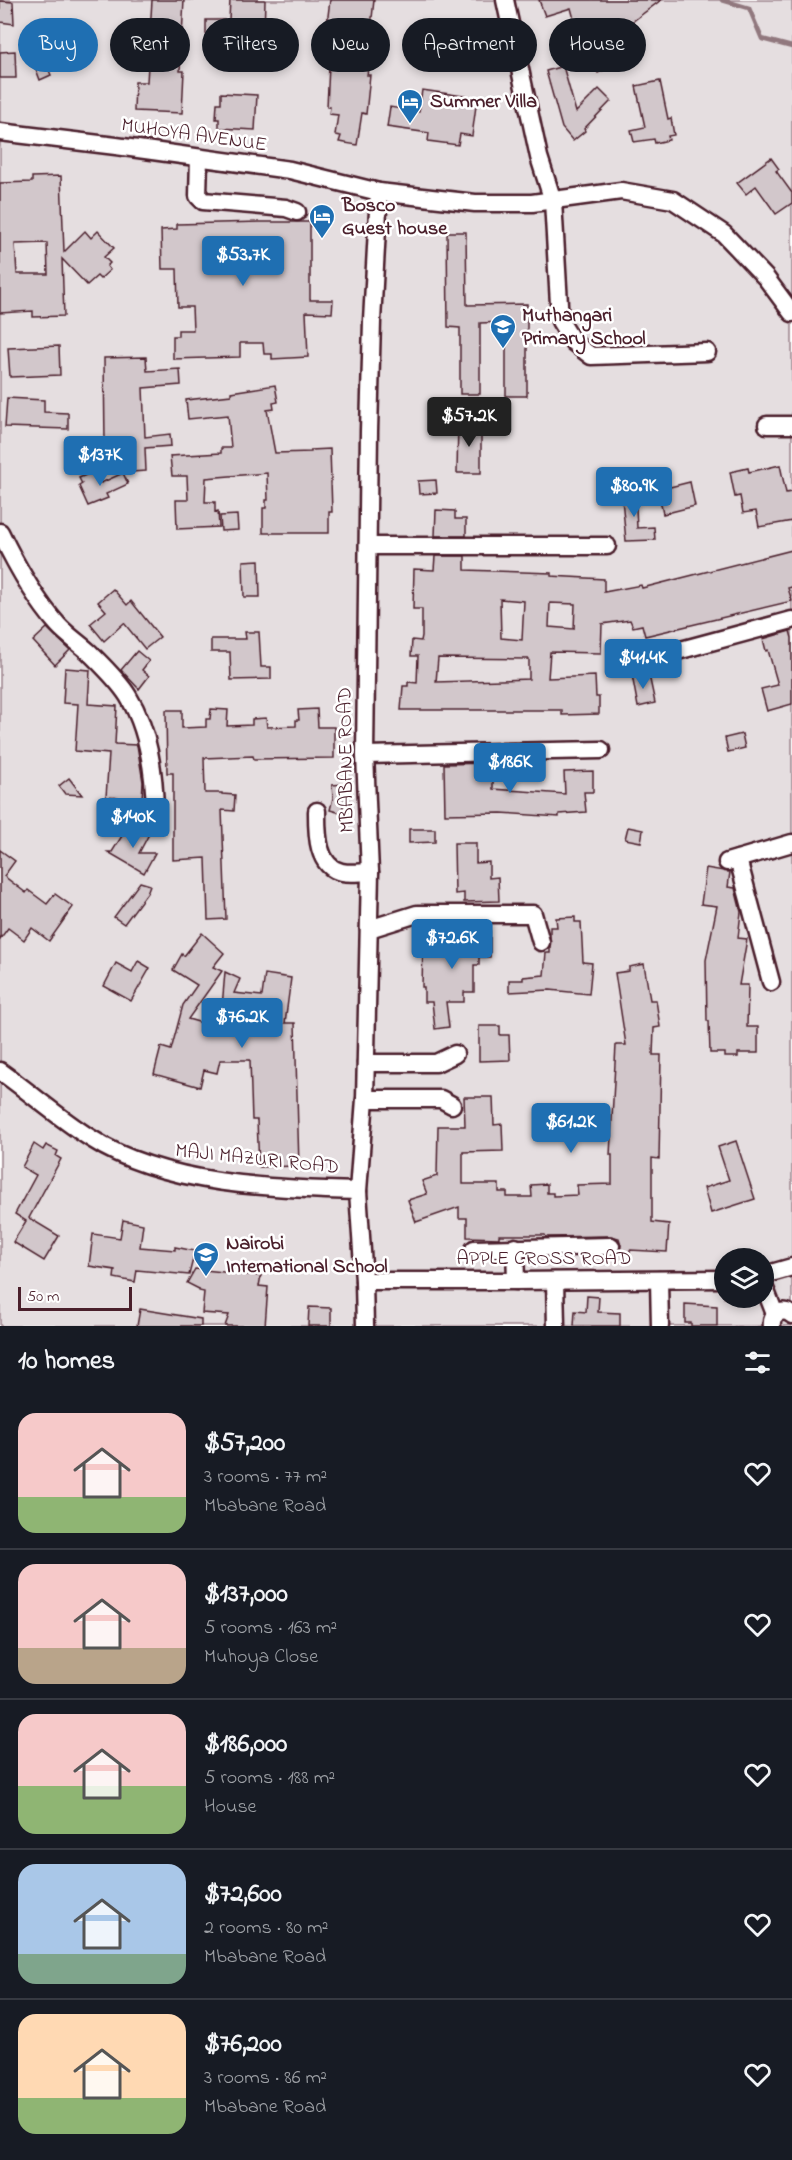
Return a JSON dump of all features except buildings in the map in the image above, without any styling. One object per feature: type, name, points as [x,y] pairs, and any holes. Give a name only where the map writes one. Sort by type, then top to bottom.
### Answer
[{"type":"street","points":[[505,0],[539,157],[553,201],[560,321],[573,342],[591,356],[707,351]]},
{"type":"street","name":"MUHOYA AVENUE","points":[[0,132],[290,170],[380,192]]},
{"type":"street","points":[[199,158],[198,196],[203,201],[286,208],[297,212]]},
{"type":"street","points":[[380,192],[475,203],[553,201],[621,191],[673,200],[724,234],[766,278],[792,313]]},
{"type":"street","name":"MBABANE ROAD","points":[[364,1326],[364,1281],[358,1191],[365,1099],[369,929],[370,872],[365,755],[368,546],[372,321],[380,192]]},
{"type":"street","points":[[767,425],[792,425]]},
{"type":"street","points":[[0,532],[18,568],[58,626],[87,650],[129,697],[149,749],[154,780],[155,810]]},
{"type":"street","points":[[368,546],[607,546]]},
{"type":"street","points":[[655,657],[792,620]]},
{"type":"street","points":[[365,755],[601,750]]},
{"type":"street","points":[[317,811],[319,846],[330,866],[341,872],[370,872]]},
{"type":"street","points":[[771,982],[733,860],[792,843]]},
{"type":"street","points":[[369,929],[417,914],[533,914],[541,942]]},
{"type":"street","points":[[366,1063],[436,1063],[455,1054]]},
{"type":"street","name":"MAJI MAZURI ROAD","points":[[2,1076],[93,1140],[129,1158],[166,1172],[247,1184],[311,1190],[358,1191]]},
{"type":"street","points":[[365,1099],[441,1100],[452,1104]]},
{"type":"street","points":[[474,1249],[611,1246]]},
{"type":"street","points":[[515,1247],[516,1281]]},
{"type":"street","points":[[774,1272],[792,1268]]},
{"type":"street","name":"APPLE CROSS ROAD","points":[[364,1281],[714,1279]]},
{"type":"street","points":[[659,1280],[660,1326]]},
{"type":"street","points":[[555,1281],[556,1326]]},
{"type":"shaded area","points":[[0,0],[792,0],[792,1326],[0,1326]]},
{"type":"waterway","points":[[722,0],[749,8],[762,39],[792,47]]},
{"type":"place","name":"Summer Villa","points":[[410,125]]},
{"type":"place","name":"Bosco Guest house","points":[[322,240]]},
{"type":"place","name":"Muthangari Primary School","points":[[503,350]]},
{"type":"place","name":"Nairobi International School","points":[[206,1278]]}]
